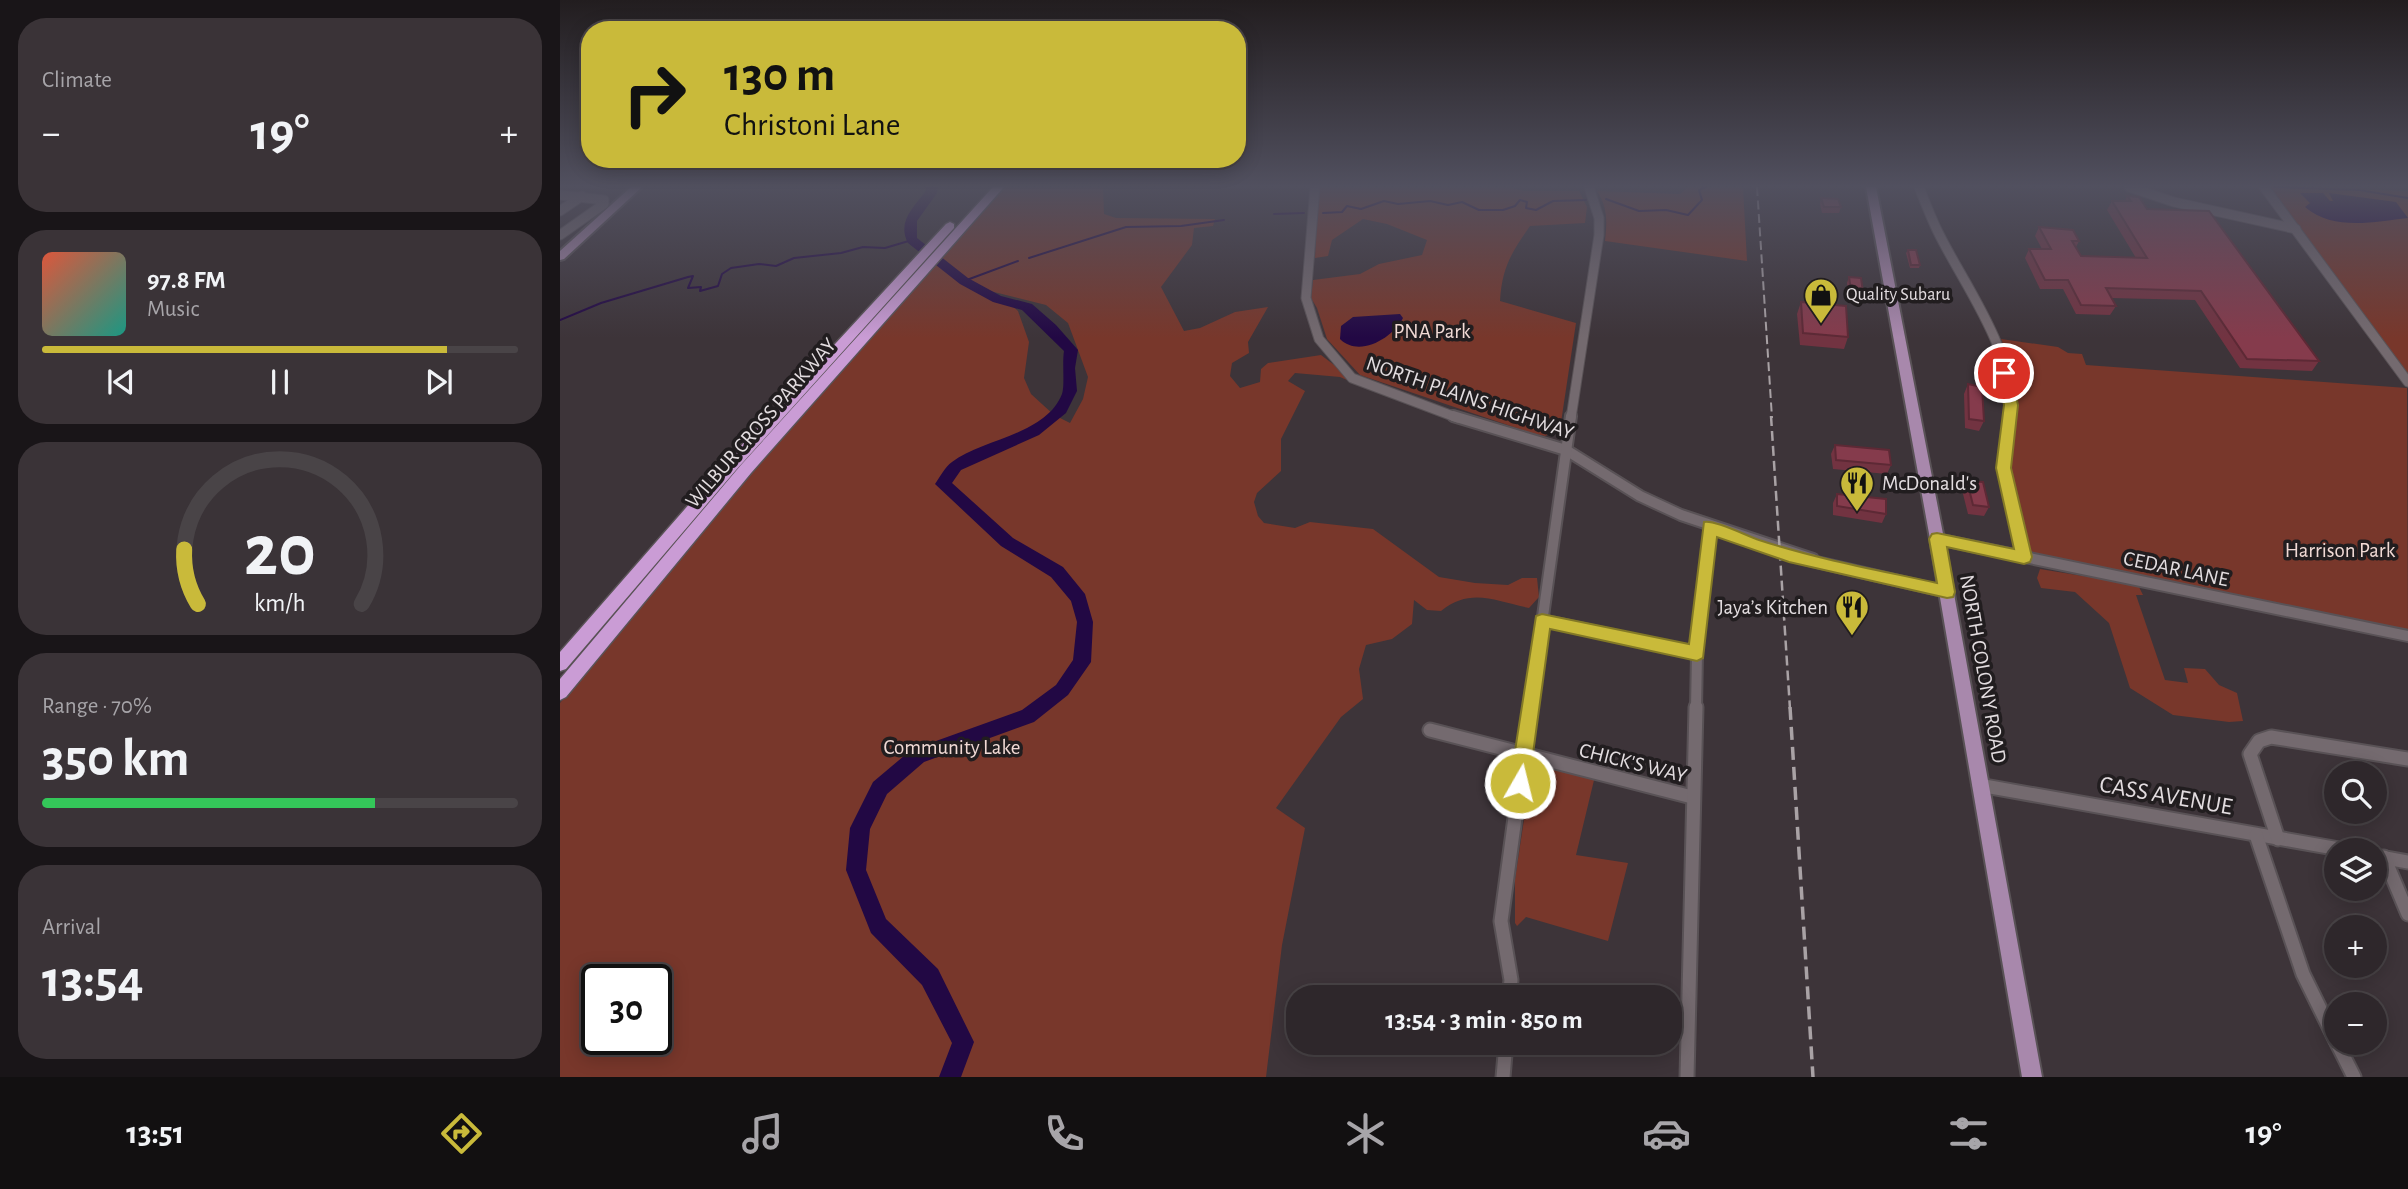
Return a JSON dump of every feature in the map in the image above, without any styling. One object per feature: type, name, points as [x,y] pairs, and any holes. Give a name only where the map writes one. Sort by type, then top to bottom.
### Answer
[{"type":"highway","name":"WILBUR CROSS PARKWAY","points":[[938,247],[946,237]]},
{"type":"highway","name":"WILBUR CROSS PARKWAY","points":[[560,692],[746,469],[948,237]]},
{"type":"highway","name":"WILBUR CROSS PARKWAY","points":[[560,664],[731,467],[921,266]]},
{"type":"main road","points":[[560,256],[581,237]]},
{"type":"main road","name":"NORTH COLONY ROAD","points":[[1880,237],[1947,592],[2032,1077]]},
{"type":"street","name":"NORTH PLAINS HIGHWAY","points":[[1311,237],[1306,298],[1319,339],[1352,377],[1445,414],[1566,450],[1640,496],[1726,535],[1805,560],[1813,559],[1947,592]]},
{"type":"street","points":[[1510,985],[1501,921],[1566,450],[1599,237]]},
{"type":"street","points":[[1940,237],[1984,312],[2001,358],[2011,405],[2004,468],[2024,557]]},
{"type":"street","points":[[2302,237],[2408,382]]},
{"type":"street","points":[[1687,1077],[1697,653],[1715,528]]},
{"type":"street","name":"CEDAR LANE","points":[[1937,539],[2408,636]]},
{"type":"street","points":[[1542,621],[1697,653]]},
{"type":"street","name":"CHICK'S WAY","points":[[1430,730],[1523,756],[1692,797]]},
{"type":"street","points":[[2278,839],[2250,754],[2259,741],[2271,737],[2408,759]]},
{"type":"street","name":"CASS AVENUE","points":[[1979,785],[2324,847]]},
{"type":"street","points":[[2256,835],[2303,974],[2324,1016]]},
{"type":"street","points":[[2387,858],[2408,862]]},
{"type":"street","points":[[2387,871],[2408,915]]},
{"type":"street","points":[[1503,1077],[1505,1055]]},
{"type":"street","points":[[2343,1055],[2354,1077]]},
{"type":"green space","name":"Community Lake","points":[[960,237],[1193,237],[1192,245],[1161,287],[1184,331],[1200,328],[1235,312],[1268,307],[1248,342],[1249,353],[1232,363],[1230,376],[1240,388],[1260,382],[1261,369],[1268,363],[1321,355],[1346,374],[1347,380],[1295,373],[1288,381],[1305,391],[1281,439],[1281,471],[1257,493],[1254,502],[1258,516],[1264,523],[1295,528],[1310,522],[1373,529],[1439,577],[1508,585],[1522,578],[1537,578],[1539,597],[1529,608],[1473,598],[1463,599],[1441,611],[1427,610],[1414,600],[1412,624],[1392,639],[1366,645],[1359,669],[1363,699],[1341,717],[1276,808],[1305,828],[1282,945],[1266,1077],[560,1077],[560,703],[726,502]],"holes":[[[982,289],[1046,305],[1068,323],[1088,377],[1083,399],[1070,423],[1054,415],[1031,394],[1024,378],[1029,342],[1018,311],[1005,299]]]},
{"type":"green space","name":"PNA Park","points":[[1316,237],[1336,237],[1332,240],[1328,256],[1315,258]]},
{"type":"green space","name":"PNA Park","points":[[1420,237],[1522,237],[1509,261],[1500,301],[1576,323],[1560,429],[1545,436],[1531,433],[1360,375],[1327,339],[1311,298],[1313,280],[1360,274],[1379,264],[1422,255],[1427,240]]},
{"type":"green space","points":[[1605,237],[1746,237],[1747,261],[1605,241]]},
{"type":"green space","points":[[2307,237],[2408,237],[2408,377]]},
{"type":"green space","name":"Harrison Park","points":[[2001,339],[2058,347],[2068,353],[2082,354],[2086,365],[2407,388],[2408,635],[2029,553],[2010,468],[2015,430],[2009,359]]},
{"type":"green space","points":[[2040,569],[2138,585],[2143,595],[2136,595],[2165,680],[2188,683],[2184,668],[2205,669],[2219,685],[2237,693],[2243,721],[2229,722],[2173,715],[2130,688],[2109,623],[2075,592],[2041,588],[2037,578]]},
{"type":"green space","points":[[1543,765],[1595,776],[1576,855],[1628,863],[1608,941],[1526,917],[1517,926],[1515,923],[1515,879],[1531,773]]},
{"type":"shaded area","points":[[1400,314],[1403,318],[1392,332],[1375,343],[1356,347],[1340,339],[1341,326],[1353,317]]},
{"type":"building","points":[[2045,237],[2077,237],[2079,241],[2072,241],[2081,256],[2147,258],[2134,237],[2228,237],[2319,361],[2247,359],[2201,291],[2106,288],[2116,306],[2081,305],[2068,280],[2045,280],[2029,249],[2051,249]]},
{"type":"building","points":[[1908,250],[1916,250],[1920,265],[1911,265]]},
{"type":"building","points":[[1849,277],[1861,278],[1863,292],[1851,291]]},
{"type":"building","points":[[1801,302],[1846,306],[1848,337],[1803,333]]},
{"type":"building","points":[[1968,384],[1982,387],[1984,421],[1969,419]]},
{"type":"building","points":[[1835,445],[1889,450],[1891,465],[1836,460]]},
{"type":"building","points":[[1967,481],[1983,482],[1989,507],[1973,505]]},
{"type":"building","points":[[1837,494],[1886,499],[1886,514],[1837,506]]},
{"type":"waterway","points":[[911,237],[964,281],[997,299],[1027,307],[1071,350],[1068,368],[1070,391],[1061,410],[1034,431],[956,466],[943,484],[1007,542],[1057,572],[1079,599],[1085,622],[1082,662],[1062,690],[1028,716],[918,756],[880,788],[860,828],[856,870],[878,926],[930,977],[963,1042],[950,1077]]},
{"type":"waterway","points":[[1029,258],[1094,237]]},
{"type":"waterway","points":[[560,320],[601,303],[688,277],[693,276],[688,288],[701,287],[700,291],[718,286],[722,274],[731,268],[759,264],[776,266],[794,258],[841,253],[863,247],[885,248],[912,240]]},
{"type":"waterway","points":[[964,281],[1018,261]]},
{"type":"railway","points":[[1760,237],[1772,418]]},
{"type":"railway","points":[[1771,416],[1790,709]]},
{"type":"railway","points":[[1790,707],[1813,1077]]},
{"type":"place","name":"Quality Subaru","points":[[1821,325]]},
{"type":"place","name":"McDonald's","points":[[1857,513]]},
{"type":"place","name":"Jaya’s Kitchen","points":[[1852,637]]},
{"type":"route","points":[[1520,783],[1542,621],[1697,653],[1710,526],[1726,535],[1789,556],[1813,559],[1947,592],[1937,539],[2024,557],[2004,468],[2011,405],[2004,373]]}]
